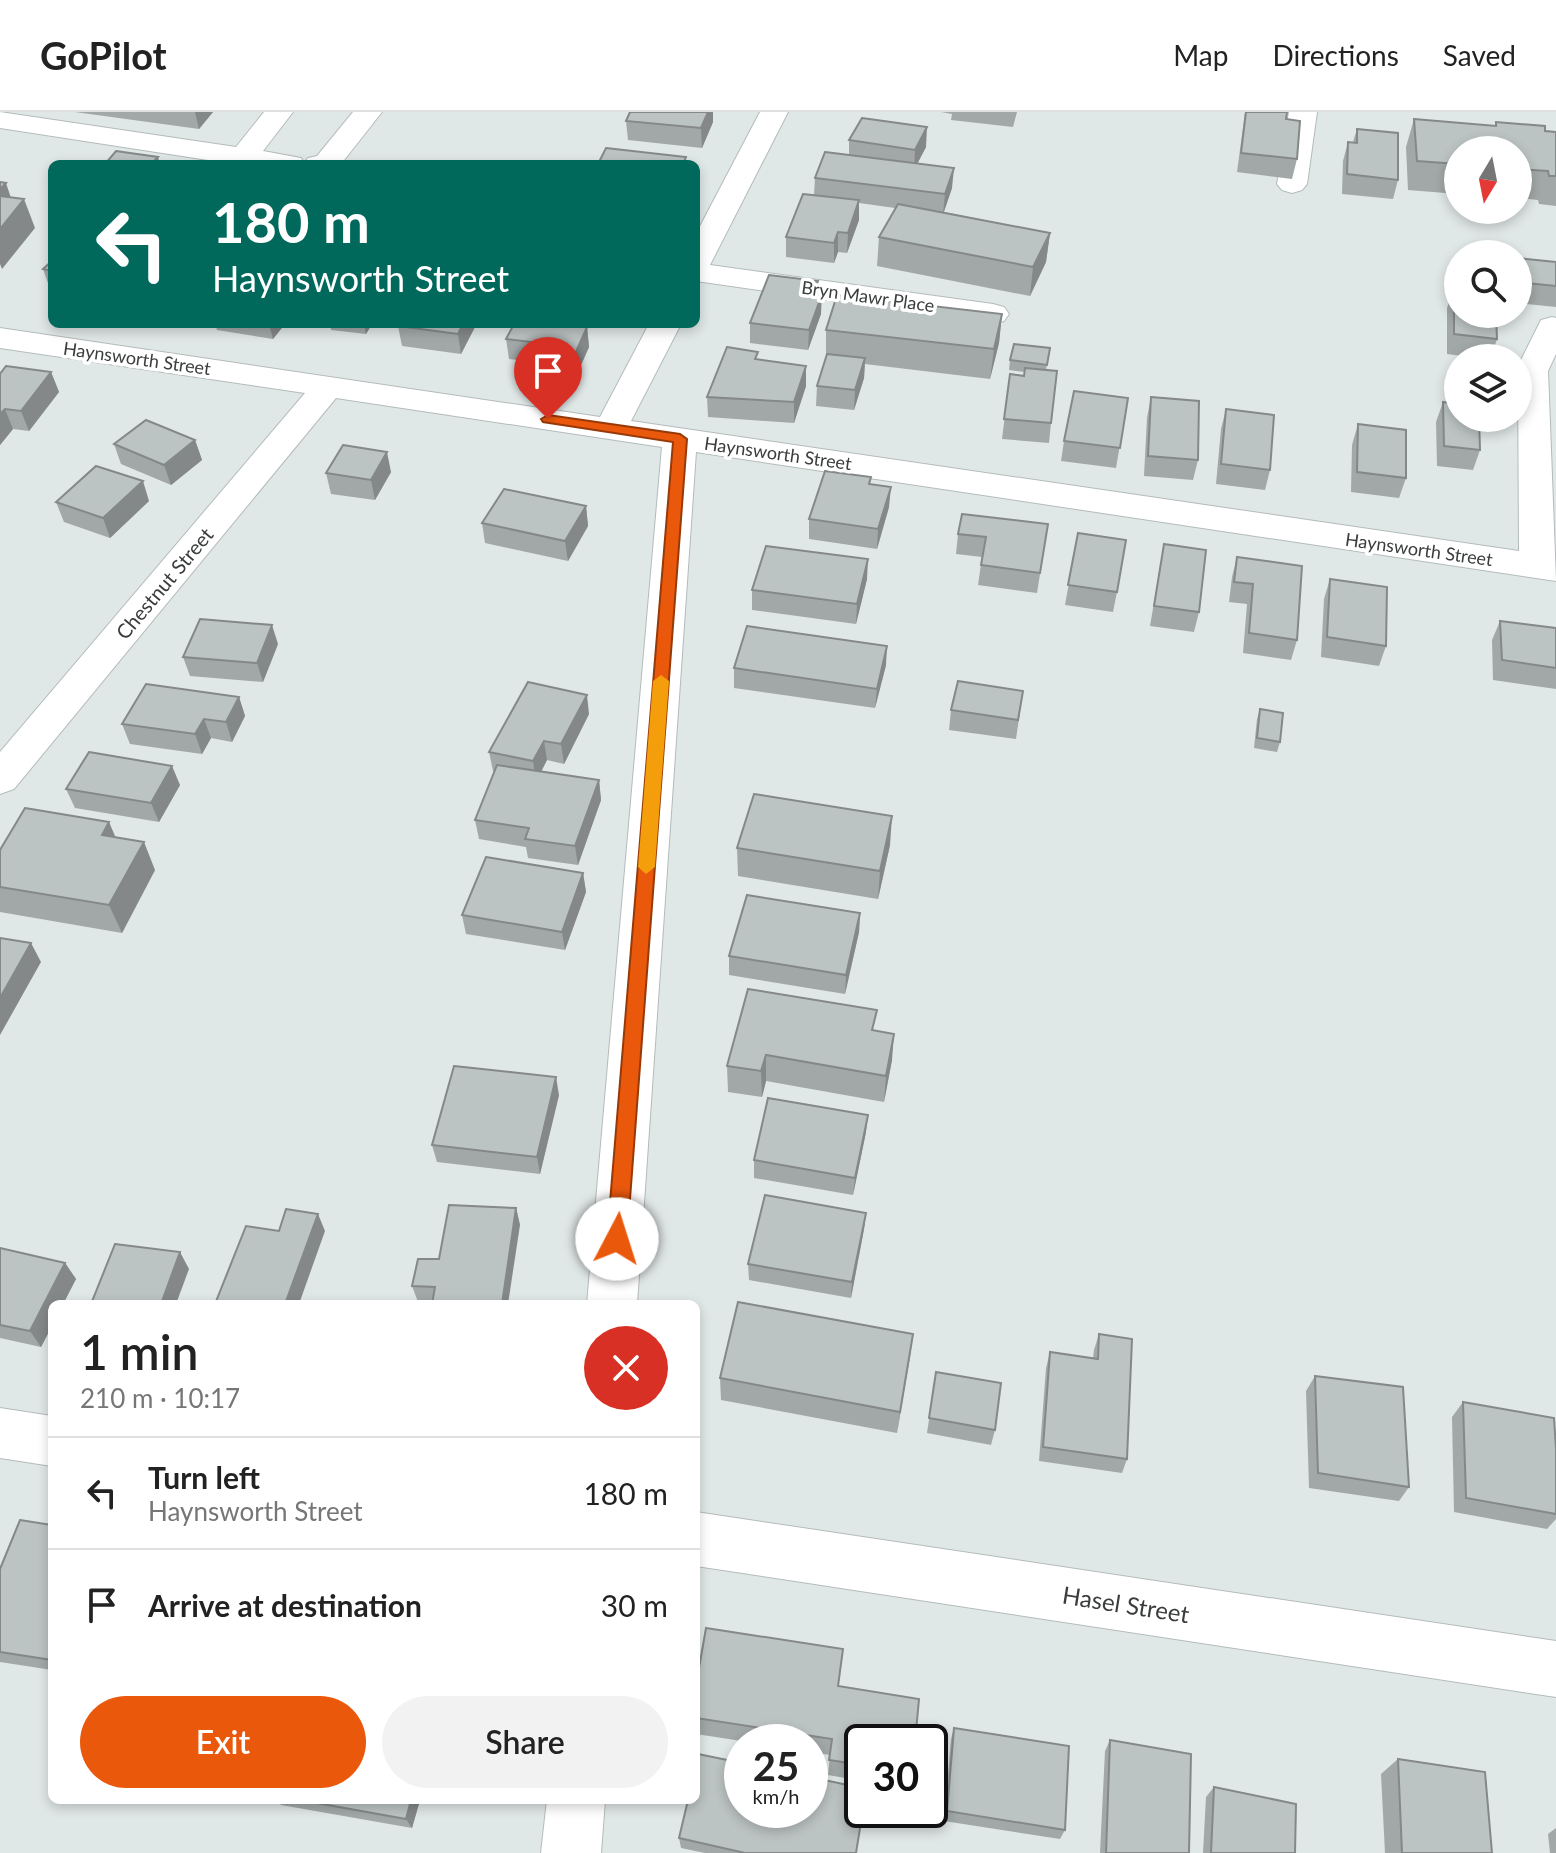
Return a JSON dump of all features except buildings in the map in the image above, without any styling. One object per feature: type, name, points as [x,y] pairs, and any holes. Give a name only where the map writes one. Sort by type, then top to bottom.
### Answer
[{"type":"street","points":[[243,157],[279,112]]},
{"type":"street","points":[[329,160],[368,112]]},
{"type":"street","points":[[700,255],[774,112]]},
{"type":"street","points":[[1292,184],[1303,112]]},
{"type":"street","points":[[0,120],[264,160]]},
{"type":"street","name":"Bryn Mawr Place","points":[[700,273],[993,314]]},
{"type":"street","points":[[1546,568],[1532,371],[1552,327]]},
{"type":"street","points":[[611,428],[663,328]]},
{"type":"street","name":"Haynsworth Street","points":[[0,338],[1546,568]]},
{"type":"street","name":"Chestnut Street","points":[[0,779],[329,386]]},
{"type":"street","points":[[612,1300],[680,439]]},
{"type":"street","points":[[0,1433],[48,1440]]},
{"type":"street","name":"Hasel Street","points":[[700,1540],[1556,1669]]},
{"type":"street","points":[[571,1853],[576,1804]]},
{"type":"slow traffic","points":[[646,867],[661,681]]},
{"type":"route","points":[[548,419],[680,439],[617,1239]]}]
